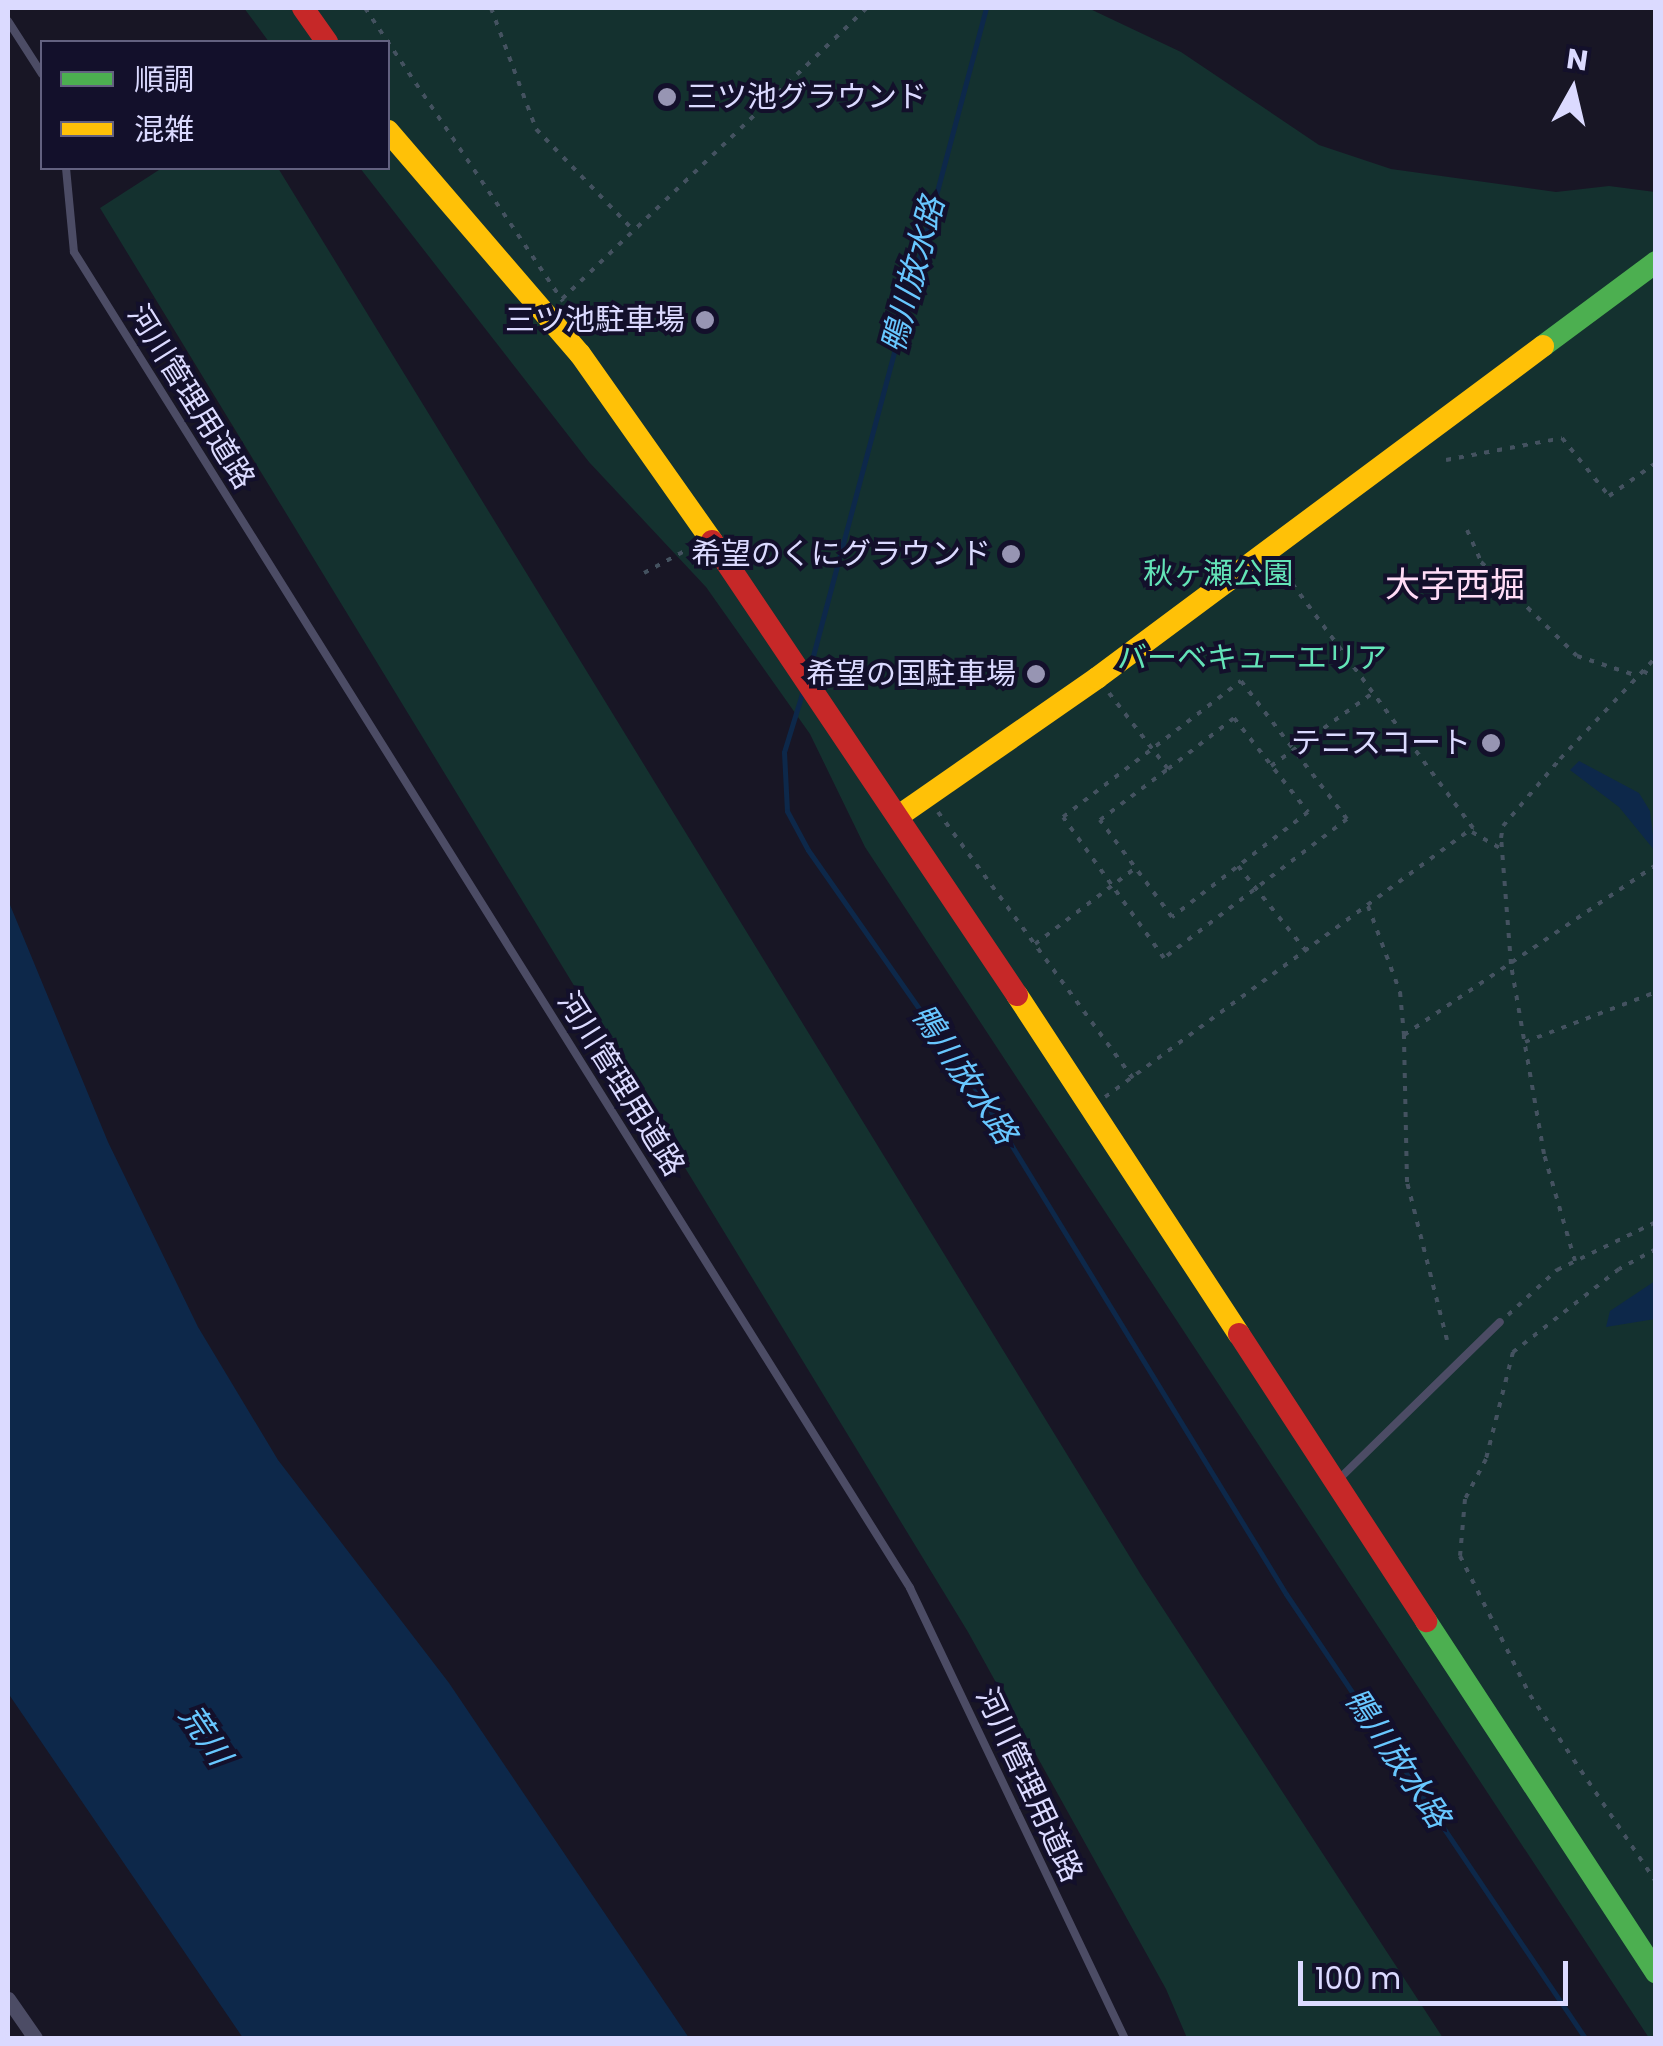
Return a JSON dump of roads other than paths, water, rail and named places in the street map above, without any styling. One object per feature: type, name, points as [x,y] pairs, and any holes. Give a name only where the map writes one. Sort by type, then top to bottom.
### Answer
[{"type":"street","points":[[303,8],[326,40]]},
{"type":"street","points":[[390,133],[457,219],[580,354],[900,814],[1656,1974]]},
{"type":"street","points":[[900,814],[1096,678],[1656,262]]},
{"type":"street","points":[[8,1999],[35,2038]]},
{"type":"lane","points":[[8,20],[40,71]]},
{"type":"lane","name":"河川管理用道路","points":[[66,170],[74,252],[910,1588],[1125,2038]]},
{"type":"lane","points":[[1335,1483],[1500,1322]]},
{"type":"water","points":[[1579,761],[1639,793],[1650,811],[1655,851],[1619,807],[1570,770]]},
{"type":"water","name":"荒川","points":[[8,900],[108,1142],[198,1327],[278,1460],[449,1683],[689,2038],[243,2038],[8,1693]]},
{"type":"water","points":[[1655,1281],[1655,1319],[1606,1327],[1610,1311]]},
{"type":"waterway","name":"鴨川放水路","points":[[810,667],[986,8]]},
{"type":"waterway","name":"鴨川放水路","points":[[804,687],[784,752],[787,811],[808,850],[990,1110],[1286,1594],[1585,2038]]},
{"type":"place","name":"三ツ池グラウンド","points":[[667,97]]},
{"type":"place","name":"三ツ池駐車場","points":[[705,320]]},
{"type":"place","name":"希望のくにグラウンド","points":[[1011,554]]},
{"type":"place","name":"希望の国駐車場","points":[[1036,674]]},
{"type":"place","name":"テニスコート","points":[[1491,743]]},
{"type":"district","name":"大字西堀","points":[[1455,585]]},
{"type":"park label","name":"秋ヶ瀬公園","points":[[1218,574]]},
{"type":"park label","name":"バーベキューエリア","points":[[1252,658]]}]
